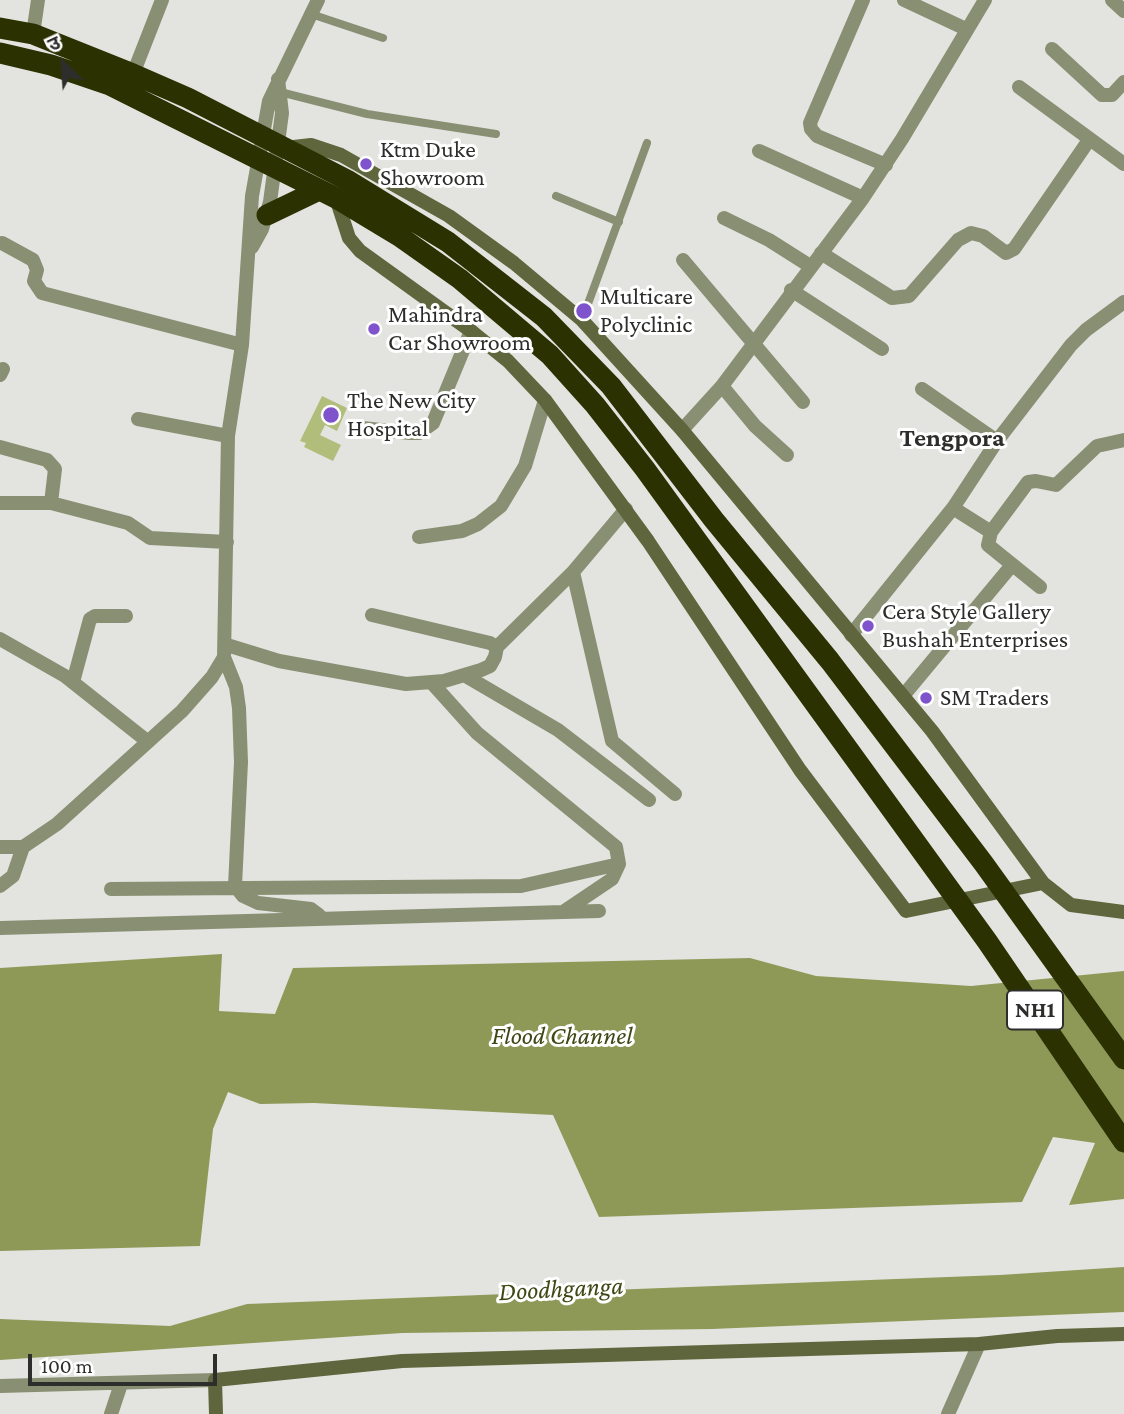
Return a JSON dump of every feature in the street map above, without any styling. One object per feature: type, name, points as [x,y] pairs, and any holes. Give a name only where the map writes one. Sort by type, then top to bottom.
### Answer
[{"type":"highway","name":"NH1","points":[[0,28],[33,34],[133,74],[271,151],[328,194],[399,236],[460,279],[524,330],[572,379],[625,442],[1025,996],[1124,1142]]},
{"type":"highway","name":"NH1","points":[[0,53],[110,85],[347,180],[448,242],[509,287],[569,339],[611,386],[714,520],[830,661],[984,864],[1124,1059]]},
{"type":"highway","points":[[267,215],[328,194]]},
{"type":"main road","points":[[271,151],[311,145],[326,149],[438,209],[481,238],[582,320],[682,430],[903,696],[1009,832],[1043,883],[1071,905],[1124,912]]},
{"type":"main road","points":[[328,194],[349,238],[360,251],[471,331],[508,362],[545,400],[626,509],[800,770],[906,911],[1043,883]]},
{"type":"main road","points":[[216,1414],[215,1380],[402,1362],[979,1344],[1058,1336],[1124,1334]]},
{"type":"street","points":[[33,34],[38,0]]},
{"type":"street","points":[[133,74],[162,0]]},
{"type":"street","points":[[249,252],[267,215],[271,151],[269,101],[318,0]]},
{"type":"street","points":[[863,0],[810,124],[812,133],[817,136],[886,165]]},
{"type":"street","points":[[904,0],[966,29]]},
{"type":"street","points":[[682,430],[722,386],[791,290],[863,198],[886,165],[985,0]]},
{"type":"street","points":[[1112,0],[1124,11]]},
{"type":"street","points":[[1052,49],[1102,95],[1112,95],[1124,82]]},
{"type":"street","points":[[1019,87],[1124,164]]},
{"type":"street","points":[[821,253],[892,298],[909,296],[958,240],[971,233],[983,236],[1006,253],[1014,249],[1089,140]]},
{"type":"street","points":[[271,151],[251,208],[242,345],[228,436],[225,651],[236,687],[241,762],[235,886],[243,896],[258,903],[311,909],[321,918]]},
{"type":"street","points":[[760,151],[863,198]]},
{"type":"street","points":[[724,218],[769,240],[810,266]]},
{"type":"street","points":[[2,243],[33,260],[37,270],[34,281],[42,293],[242,345]]},
{"type":"street","points":[[683,260],[803,402]]},
{"type":"street","points":[[791,290],[882,349]]},
{"type":"street","points":[[851,635],[953,508],[997,441],[1081,334],[1124,302]]},
{"type":"street","points":[[362,428],[419,433],[433,423],[471,331]]},
{"type":"street","points":[[722,386],[755,426],[787,455]]},
{"type":"street","points":[[922,389],[997,441]]},
{"type":"street","points":[[419,537],[462,531],[478,524],[501,506],[525,466],[545,400]]},
{"type":"street","points":[[138,419],[228,436]]},
{"type":"street","points":[[1040,587],[988,545],[990,532],[1028,482],[1056,485],[1097,446],[1124,440]]},
{"type":"street","points":[[0,447],[47,460],[55,469],[51,503]]},
{"type":"street","points":[[0,503],[51,503],[128,523],[150,538],[227,542]]},
{"type":"street","points":[[953,508],[990,532]]},
{"type":"street","points":[[225,651],[386,681],[432,683],[490,666],[497,647],[573,572],[626,509]]},
{"type":"street","points":[[903,696],[1012,565]]},
{"type":"street","points":[[573,572],[612,741],[675,794]]},
{"type":"street","points":[[73,682],[90,619],[94,615],[126,616]]},
{"type":"street","points":[[372,615],[497,647]]},
{"type":"street","points":[[0,639],[73,682],[147,741]]},
{"type":"street","points":[[0,847],[23,847],[57,824],[182,711],[212,677],[225,651]]},
{"type":"street","points":[[464,675],[558,730],[649,800]]},
{"type":"street","points":[[432,683],[477,733],[616,847],[619,864],[612,879],[563,912]]},
{"type":"street","points":[[0,886],[13,876],[23,847]]},
{"type":"street","points":[[111,889],[521,886],[619,864]]},
{"type":"street","points":[[0,928],[599,911]]},
{"type":"street","points":[[948,1414],[979,1344]]},
{"type":"street","points":[[0,1386],[215,1380]]},
{"type":"street","points":[[111,1414],[121,1384]]},
{"type":"lane","points":[[311,14],[383,38]]},
{"type":"lane","points":[[279,85],[367,114],[496,134]]},
{"type":"lane","points":[[582,320],[647,143]]},
{"type":"lane","points":[[556,196],[619,222]]},
{"type":"water","name":"Flood Channel","points":[[222,954],[219,1011],[275,1014],[293,968],[750,958],[816,976],[971,986],[1124,971],[1124,1199],[1069,1205],[1095,1143],[1053,1137],[1022,1202],[599,1217],[553,1115],[314,1103],[260,1104],[228,1092],[213,1129],[200,1246],[0,1251],[0,968]]},
{"type":"water","points":[[1124,1267],[1124,1312],[712,1329],[402,1333],[0,1360],[0,1319],[170,1326],[247,1304],[1000,1275]]},
{"type":"building","points":[[322,396],[347,408],[337,431],[325,425],[320,435],[341,445],[333,461],[304,447],[306,443],[300,441]]},
{"type":"place","name":"Ktm Duke Showroom","points":[[366,164]]},
{"type":"place","name":"Multicare Polyclinic","points":[[584,311]]},
{"type":"place","name":"Mahindra Car Showroom","points":[[374,329]]},
{"type":"place","name":"The New City Hospital","points":[[331,415]]},
{"type":"place","name":"Cera Style Gallery Bushah Enterprises","points":[[868,626]]},
{"type":"place","name":"SM Traders","points":[[926,698]]},
{"type":"district","name":"Tengpora","points":[[952,438]]},
{"type":"water label","name":"Doodhganga","points":[[561,1289]]}]
